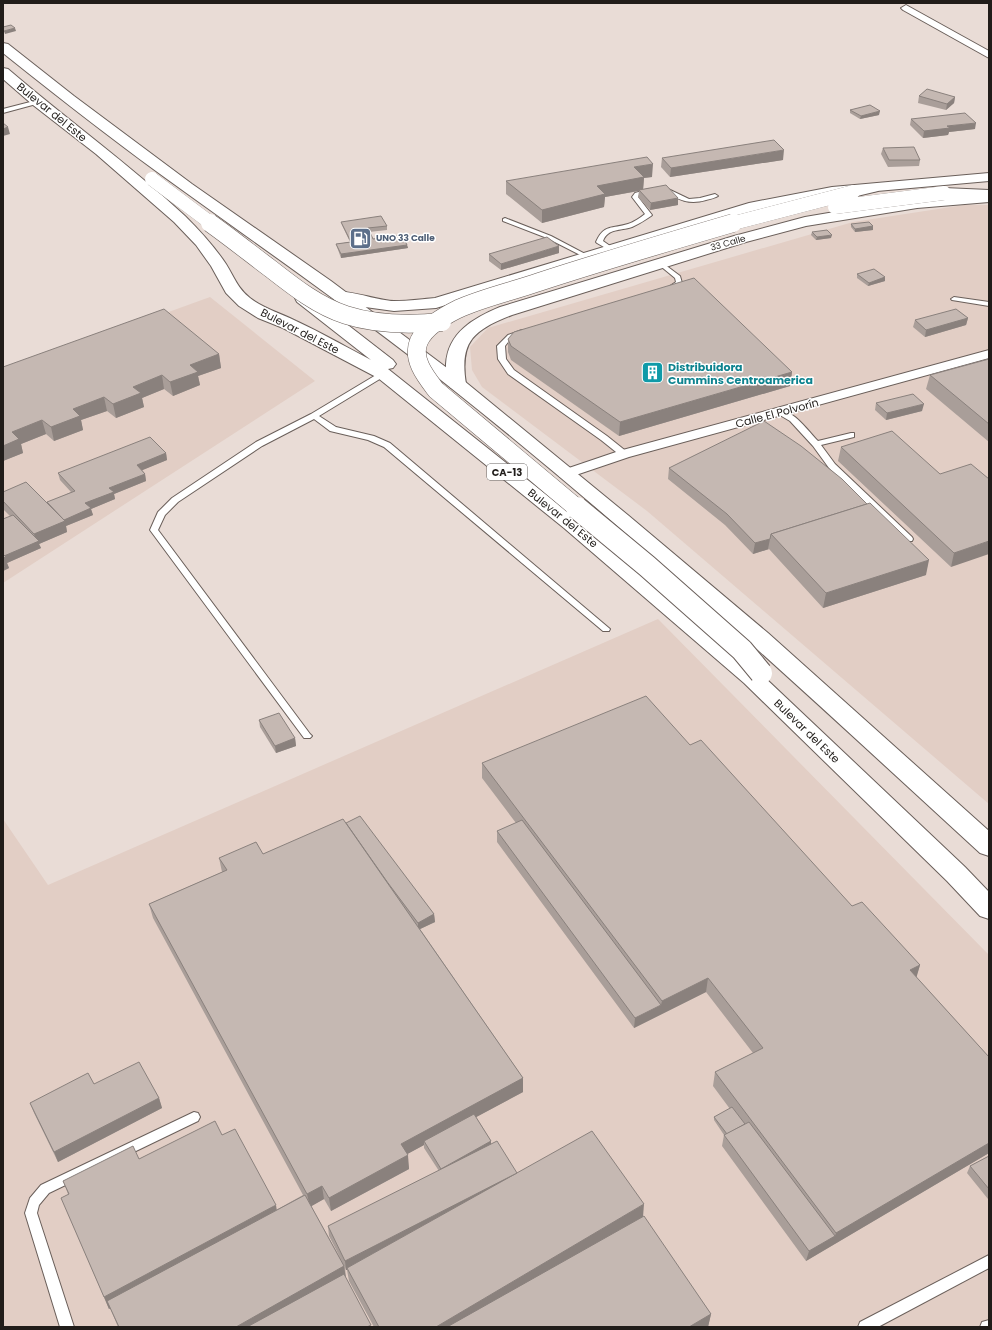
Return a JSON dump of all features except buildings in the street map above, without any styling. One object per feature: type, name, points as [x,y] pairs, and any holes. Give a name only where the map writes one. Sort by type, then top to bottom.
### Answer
[{"type":"main road","name":"Bulevar del Este","points":[[3,47],[69,99],[187,187],[341,296],[457,384],[622,520],[760,638],[989,846]]},
{"type":"main road","name":"Bulevar del Este","points":[[3,72],[38,102],[101,151],[180,219],[202,242],[219,266],[232,290],[245,302],[264,314],[288,324],[384,374],[571,524],[752,678],[951,868],[989,909]]},
{"type":"main road","points":[[101,151],[134,167],[152,179],[272,270],[323,305],[358,319],[374,322],[408,324],[443,322],[461,318],[710,239],[813,212],[866,202],[944,193],[989,196]]},
{"type":"main road","points":[[341,296],[380,304],[407,306],[436,303],[749,208],[832,191],[989,177]]},
{"type":"main road","points":[[792,716],[761,673],[742,650],[653,572],[436,390],[428,381],[419,366],[416,352],[417,344],[427,329],[438,320],[459,309],[686,236],[781,209],[873,188]]},
{"type":"main road","name":"33 Calle","points":[[457,384],[454,365],[458,346],[465,334],[475,325],[506,311],[740,239],[828,218],[917,203],[989,196]]},
{"type":"main road","points":[[323,283],[304,293],[303,298],[412,383],[428,409]]},
{"type":"main road","points":[[482,290],[506,311]]},
{"type":"street","points":[[906,8],[989,54]]},
{"type":"street","name":"Calle El Polvorín","points":[[565,474],[624,454],[989,354]]},
{"type":"lane","points":[[3,111],[38,102]]},
{"type":"lane","points":[[611,250],[600,242],[602,235],[609,229],[630,225],[649,215],[635,197],[637,194],[658,189],[666,190],[685,201],[694,202],[715,196]]},
{"type":"lane","points":[[506,220],[549,236],[588,257]]},
{"type":"lane","points":[[660,263],[678,277],[679,283],[662,292]]},
{"type":"lane","points":[[954,299],[989,304]]},
{"type":"lane","points":[[532,329],[510,336],[501,346],[502,359],[511,372],[604,438],[624,454]]},
{"type":"lane","points":[[307,736],[154,530],[161,514],[176,500],[259,444],[314,416],[384,374]]},
{"type":"lane","points":[[780,412],[793,419],[816,444],[832,466],[909,539]]},
{"type":"lane","points":[[314,416],[333,429],[372,438],[387,445],[606,629]]},
{"type":"lane","points":[[816,444],[851,435]]},
{"type":"lane","points":[[67,1327],[31,1213],[34,1202],[45,1189],[194,1117]]},
{"type":"lane","points":[[865,1327],[989,1261]]},
{"type":"shaded area","points":[[964,205],[989,205],[989,804],[647,511],[482,387],[472,370],[470,347],[488,328],[853,222]]},
{"type":"shaded area","points":[[210,297],[315,381],[3,583],[3,372]]},
{"type":"shaded area","points":[[658,619],[989,955],[989,1327],[3,1327],[3,819],[48,885]]},
{"type":"place","name":"UNO 33 Calle","points":[[360,238]]},
{"type":"place","name":"Distribuidora Cummins Centroamerica","points":[[653,373]]}]
